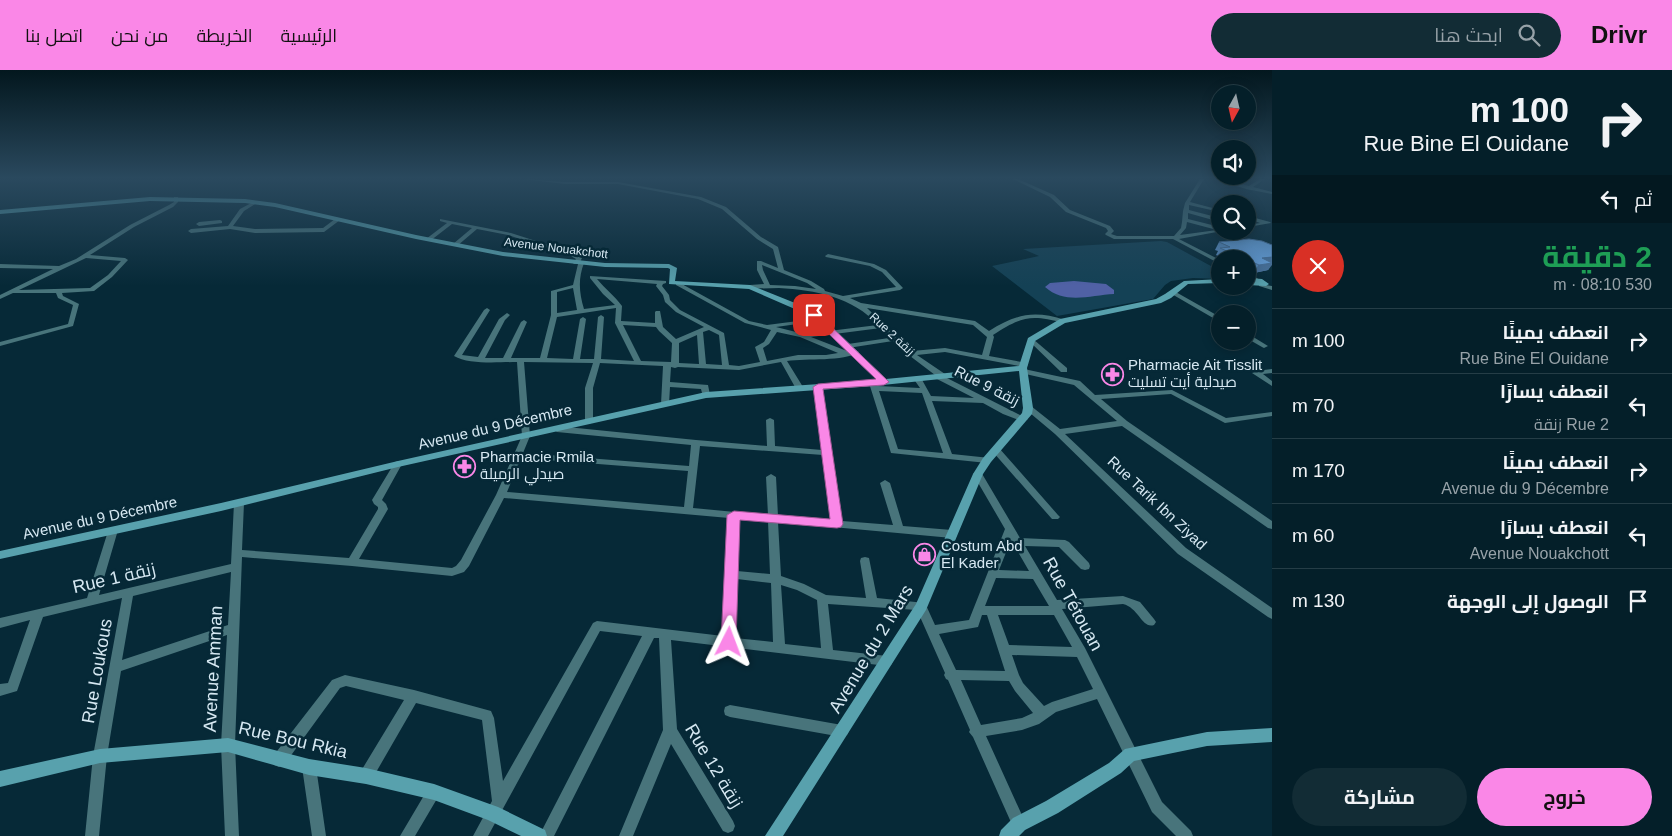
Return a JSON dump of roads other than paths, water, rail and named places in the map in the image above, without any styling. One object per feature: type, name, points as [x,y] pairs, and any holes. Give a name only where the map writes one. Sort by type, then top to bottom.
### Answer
[{"type":"street","points":[[0,297],[86,256],[132,226],[154,215]]},
{"type":"street","points":[[192,231],[231,224],[238,215]]},
{"type":"street","name":"Avenue Nouakchott","points":[[314,215],[428,240],[503,254],[619,266],[669,266],[674,268],[670,282]]},
{"type":"street","points":[[735,215],[755,234],[776,248],[782,272]]},
{"type":"street","points":[[1077,215],[1108,227],[1111,230],[1108,234],[1116,238],[1176,237],[1211,231]]},
{"type":"street","points":[[1176,237],[1183,228],[1185,215]]},
{"type":"street","points":[[199,224],[231,224],[251,230],[324,230],[338,220]]},
{"type":"street","points":[[442,220],[509,234],[579,258],[575,286],[581,311]]},
{"type":"street","points":[[1185,220],[1211,227]]},
{"type":"street","points":[[1256,220],[1268,223],[1256,225]]},
{"type":"street","points":[[428,240],[451,222]]},
{"type":"street","points":[[455,245],[475,228]]},
{"type":"street","points":[[1256,230],[1260,232]]},
{"type":"street","points":[[1176,237],[1179,241],[1211,257]]},
{"type":"street","points":[[11,292],[94,289],[125,260],[86,256]]},
{"type":"street","points":[[828,256],[872,265],[884,271],[900,288],[840,298]]},
{"type":"street","points":[[767,285],[760,270],[759,262],[810,282],[826,293]]},
{"type":"street","points":[[0,266],[61,267]]},
{"type":"street","points":[[575,278],[592,277],[678,284],[750,287],[802,308],[819,319],[884,382]]},
{"type":"street","points":[[592,277],[604,293],[619,306],[618,323],[639,364]]},
{"type":"street","points":[[1026,413],[1024,369],[1031,340],[1063,321],[1158,301],[1186,282],[1211,281]]},
{"type":"street","points":[[661,282],[659,286],[670,305],[722,334],[726,368]]},
{"type":"street","points":[[678,284],[747,322],[850,351]]},
{"type":"street","name":"Rue 2 زنقة","points":[[750,287],[767,285],[826,293],[858,305],[867,310],[884,326],[894,340],[940,376]]},
{"type":"street","points":[[543,359],[554,315],[554,291],[575,286]]},
{"type":"street","points":[[0,344],[55,331],[71,325],[76,304],[60,297],[58,291]]},
{"type":"street","points":[[1172,292],[1211,315]]},
{"type":"street","points":[[858,305],[975,322],[989,334],[991,339],[985,357]]},
{"type":"street","points":[[554,315],[619,306]]},
{"type":"street","points":[[486,310],[458,356],[460,358],[480,360],[543,359],[748,368],[798,357],[826,357],[894,340]]},
{"type":"street","points":[[658,312],[658,325],[662,333],[675,342]]},
{"type":"street","points":[[480,360],[502,319],[508,315]]},
{"type":"street","points":[[989,334],[1018,317],[1038,315],[1063,321]]},
{"type":"street","points":[[589,422],[589,388],[597,361],[600,318]]},
{"type":"street","points":[[576,361],[583,319]]},
{"type":"street","points":[[762,327],[819,319]]},
{"type":"street","points":[[506,360],[524,322]]},
{"type":"street","points":[[618,323],[658,325]]},
{"type":"street","points":[[802,336],[884,326]]},
{"type":"street","points":[[675,342],[710,327]]},
{"type":"street","points":[[764,364],[759,347],[767,343],[775,329]]},
{"type":"street","points":[[700,331],[703,367]]},
{"type":"street","points":[[1031,340],[1064,370]]},
{"type":"street","points":[[1256,341],[1264,346]]},
{"type":"street","points":[[665,404],[665,384],[671,366],[675,342]]},
{"type":"street","points":[[912,354],[945,350],[985,357],[1024,369],[1075,381],[1124,423],[1272,526]]},
{"type":"street","points":[[237,553],[452,572],[460,569],[466,563],[501,494],[526,436],[520,360]]},
{"type":"street","points":[[783,360],[799,387]]},
{"type":"street","name":"Avenue du 9 Décembre","points":[[0,555],[239,503],[398,464],[706,395],[799,387],[874,386],[884,382],[917,378],[1024,369]]},
{"type":"street","points":[[1272,371],[1256,373],[1272,384]]},
{"type":"street","name":"Rue 9 زنقة","points":[[940,376],[985,401],[1026,413]]},
{"type":"street","points":[[917,378],[926,394],[948,456]]},
{"type":"street","points":[[665,384],[705,387],[706,395]]},
{"type":"street","points":[[985,401],[874,386],[894,451],[986,460]]},
{"type":"street","points":[[818,387],[837,524]]},
{"type":"street","points":[[1095,397],[1172,392],[1225,421],[1272,414]]},
{"type":"street","name":"Rue Tarik Ibn Ziyad","points":[[1026,413],[1058,432],[1182,550],[1272,614]]},
{"type":"street","name":"Avenue du 2 Mars","points":[[773,836],[921,606],[978,474],[986,460],[1026,413]]},
{"type":"street","points":[[770,420],[771,448]]},
{"type":"street","points":[[1058,432],[1124,423]]},
{"type":"street","points":[[558,429],[696,443],[826,453]]},
{"type":"street","points":[[688,511],[696,443]]},
{"type":"street","points":[[996,450],[1055,517]]},
{"type":"street","points":[[518,455],[693,469]]},
{"type":"street","points":[[352,562],[383,509],[383,506],[377,500],[398,464]]},
{"type":"street","name":"Rue Tétouan","points":[[978,474],[1081,652],[1157,807],[1186,836]]},
{"type":"street","points":[[771,477],[779,648]]},
{"type":"street","points":[[885,483],[899,530]]},
{"type":"street","points":[[501,494],[952,534]]},
{"type":"street","name":"Avenue Amman","points":[[232,836],[228,745],[239,503]]},
{"type":"street","points":[[729,642],[734,515]]},
{"type":"street","points":[[931,630],[974,624],[1010,529]]},
{"type":"street","points":[[91,602],[113,530]]},
{"type":"street","points":[[1018,542],[1061,543],[1085,566]]},
{"type":"street","points":[[865,561],[872,602]]},
{"type":"street","name":"Rue 1 زنقة","points":[[0,623],[236,567]]},
{"type":"street","points":[[992,574],[1037,575]]},
{"type":"street","points":[[732,575],[775,578],[797,584],[824,599],[921,606],[1019,824]]},
{"type":"street","name":"Rue Loukous","points":[[92,836],[100,756],[128,592]]},
{"type":"street","points":[[824,599],[822,601],[828,654]]},
{"type":"street","points":[[978,610],[1056,608],[1123,600],[1132,601],[1138,605],[1150,622]]},
{"type":"street","points":[[991,610],[1013,676],[1019,687],[1043,715]]},
{"type":"street","points":[[0,690],[13,687],[38,614]]},
{"type":"street","points":[[480,836],[597,626],[887,661]]},
{"type":"street","points":[[115,668],[234,628]]},
{"type":"street","points":[[546,836],[650,633]]},
{"type":"street","name":"Rue 12 زنقة","points":[[665,634],[670,730],[728,826]]},
{"type":"street","points":[[1004,650],[1081,652]]},
{"type":"street","points":[[950,674],[1013,676]]},
{"type":"street","points":[[279,760],[340,681],[345,680],[486,715],[488,718],[495,808]]},
{"type":"street","points":[[976,732],[1022,724],[1043,715],[1052,708],[1100,692]]},
{"type":"street","points":[[366,776],[414,696]]},
{"type":"street","points":[[730,711],[842,731]]},
{"type":"street","points":[[626,836],[670,730]]},
{"type":"street","points":[[1007,836],[1019,824],[1052,807],[1115,768],[1130,754],[1208,739],[1272,734]]},
{"type":"street","name":"Rue Bou Rkia","points":[[0,779],[100,756],[228,745],[279,760],[366,776],[495,808],[538,836]]},
{"type":"street","points":[[309,767],[319,836]]},
{"type":"street","points":[[407,836],[434,792]]},
{"type":"water","points":[[1074,281],[1106,284],[1114,290],[1114,294],[1078,298],[1061,296],[1045,287],[1050,283]]},
{"type":"place","name":"Pharmacie Ait Tisslit صيدلية أيت تسليت","points":[[1112,374]]},
{"type":"place","name":"Pharmacie Rmila صيدلي الرميلة","points":[[464,466]]},
{"type":"place","name":"Costum Abd El Kader","points":[[925,555]]}]
